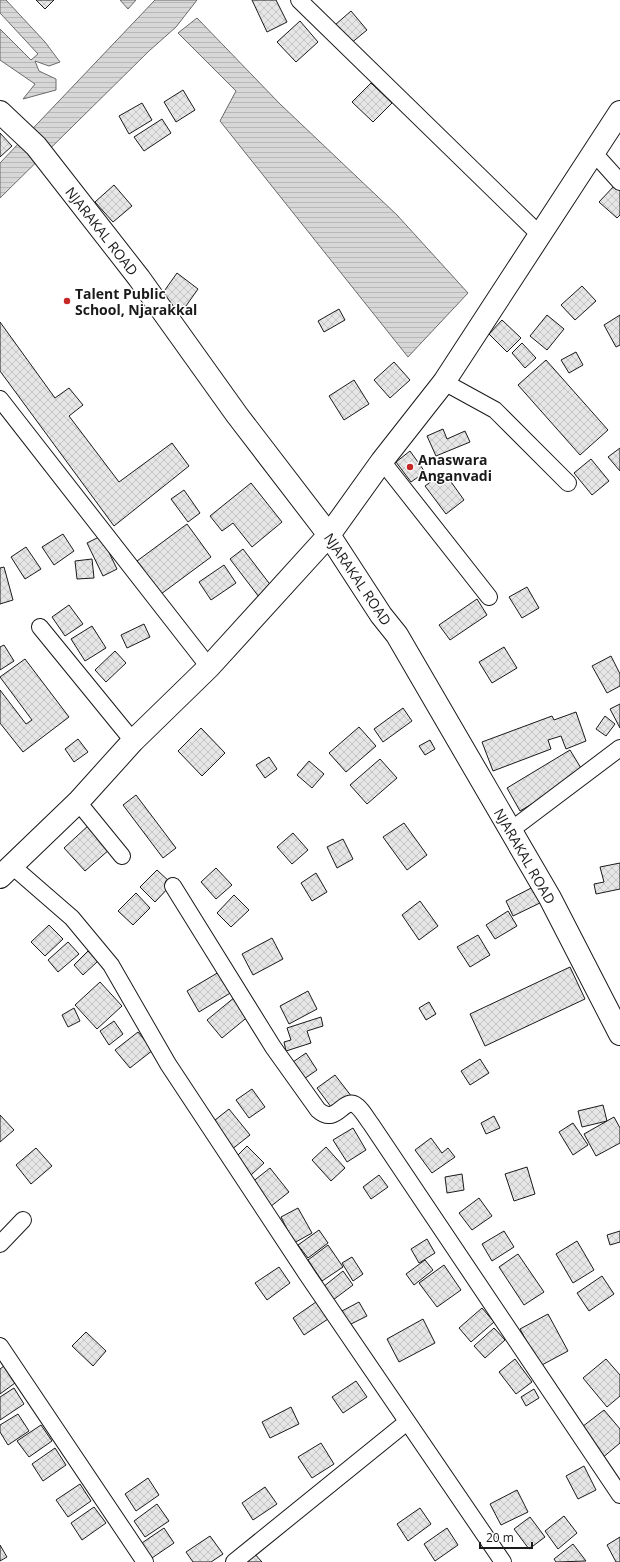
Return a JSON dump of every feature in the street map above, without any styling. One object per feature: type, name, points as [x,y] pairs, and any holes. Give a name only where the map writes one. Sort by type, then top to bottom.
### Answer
[{"type":"main road","name":"NJARAKAL ROAD","points":[[0,112],[36,146],[43,158],[138,278],[237,415],[329,535],[381,615],[397,635],[550,898],[618,1025]]},
{"type":"main road","points":[[6,871],[78,802],[133,741],[209,667],[329,535],[382,461],[444,382],[620,112]]},
{"type":"street","points":[[299,0],[540,234]]},
{"type":"street","points":[[594,153],[620,182]]},
{"type":"street","points":[[444,382],[495,410],[568,483]]},
{"type":"street","points":[[0,400],[209,667]]},
{"type":"street","points":[[382,461],[489,597]]},
{"type":"street","points":[[40,627],[133,741]]},
{"type":"street","points":[[511,830],[620,748]]},
{"type":"street","points":[[78,802],[122,856]]},
{"type":"street","points":[[6,871],[72,918],[111,964],[168,1064],[407,1422],[503,1562]]},
{"type":"street","points":[[173,886],[273,1047],[318,1110],[324,1115],[330,1116],[348,1104],[353,1104],[359,1108],[371,1124],[620,1495]]},
{"type":"street","points":[[0,1244],[23,1220]]},
{"type":"street","points":[[0,1346],[145,1562]]},
{"type":"street","points":[[234,1562],[407,1422]]},
{"type":"shaded area","points":[[0,0],[6,0],[45,42],[60,62],[49,66],[35,61],[39,71],[56,79],[56,90],[23,99],[35,84],[0,60],[0,29],[31,60],[38,54],[0,13]]},
{"type":"shaded area","points":[[120,0],[136,0],[128,9]]},
{"type":"shaded area","points":[[155,0],[197,0],[176,27],[149,51],[0,198],[0,163]]},
{"type":"shaded area","points":[[197,18],[280,104],[397,215],[468,293],[408,357],[220,121],[236,91],[178,33]]},
{"type":"building","points":[[36,0],[54,0],[45,9]]},
{"type":"building","points":[[252,0],[276,0],[287,22],[267,32]]},
{"type":"building","points":[[351,11],[367,30],[350,44],[335,25]]},
{"type":"building","points":[[300,21],[318,42],[296,62],[277,42]]},
{"type":"building","points":[[371,83],[392,103],[373,122],[352,102]]},
{"type":"building","points":[[183,90],[195,110],[176,122],[164,102]]},
{"type":"building","points":[[142,103],[152,120],[129,134],[119,116]]},
{"type":"building","points":[[162,119],[171,133],[144,151],[134,137]]},
{"type":"building","points":[[0,133],[12,146],[0,157]]},
{"type":"building","points":[[114,185],[132,206],[113,222],[95,202]]},
{"type":"building","points":[[615,185],[620,190],[620,215],[617,218],[599,202]]},
{"type":"building","points":[[177,273],[198,289],[181,313],[160,297]]},
{"type":"building","points":[[582,286],[596,301],[575,320],[561,305]]},
{"type":"building","points":[[339,309],[345,320],[324,332],[318,321]]},
{"type":"building","points":[[547,315],[564,329],[547,350],[530,336]]},
{"type":"building","points":[[620,315],[620,345],[616,347],[604,325]]},
{"type":"building","points":[[502,320],[521,338],[507,352],[489,334]]},
{"type":"building","points":[[0,322],[55,398],[69,388],[83,405],[69,416],[119,482],[172,443],[189,466],[114,526],[0,371]]},
{"type":"building","points":[[522,343],[536,358],[525,368],[512,353]]},
{"type":"building","points":[[576,352],[583,365],[569,373],[561,360]]},
{"type":"building","points":[[546,360],[608,430],[580,455],[518,385]]},
{"type":"building","points":[[394,362],[410,380],[390,398],[374,380]]},
{"type":"building","points":[[354,380],[369,404],[344,420],[329,396]]},
{"type":"building","points":[[443,429],[447,439],[465,431],[470,442],[436,456],[427,436]]},
{"type":"building","points":[[620,448],[620,471],[608,457]]},
{"type":"building","name":"Anaswara Anganvadi","points":[[410,451],[425,472],[411,482],[396,462]]},
{"type":"building","points":[[591,459],[609,481],[592,495],[574,473]]},
{"type":"building","points":[[444,472],[464,500],[446,514],[425,486]]},
{"type":"building","points":[[251,483],[282,522],[252,547],[233,523],[222,531],[210,516]]},
{"type":"building","points":[[184,490],[200,513],[188,522],[171,499]]},
{"type":"building","points":[[187,524],[211,557],[161,594],[137,561]]},
{"type":"building","points":[[63,534],[74,551],[54,565],[42,547]]},
{"type":"building","points":[[101,536],[117,569],[103,576],[87,543]]},
{"type":"building","points":[[26,547],[41,569],[25,579],[11,557]]},
{"type":"building","points":[[243,549],[272,587],[259,597],[230,559]]},
{"type":"building","points":[[92,559],[94,578],[77,579],[75,561]]},
{"type":"building","points":[[224,565],[236,583],[211,600],[199,582]]},
{"type":"building","points":[[4,567],[13,600],[0,604],[0,568]]},
{"type":"building","points":[[527,587],[539,608],[522,618],[509,597]]},
{"type":"building","points":[[477,599],[487,615],[450,640],[439,625]]},
{"type":"building","points":[[69,605],[83,624],[65,636],[52,617]]},
{"type":"building","points":[[144,624],[150,637],[127,648],[121,635]]},
{"type":"building","points":[[92,626],[106,648],[85,661],[71,639]]},
{"type":"building","points":[[4,645],[14,661],[0,670],[0,647]]},
{"type":"building","points":[[504,647],[517,668],[492,683],[479,662]]},
{"type":"building","points":[[115,651],[126,663],[106,682],[95,670]]},
{"type":"building","points":[[611,656],[620,674],[620,686],[607,693],[592,666]]},
{"type":"building","points":[[25,659],[69,717],[23,752],[0,723],[0,690],[26,724],[32,720],[0,677]]},
{"type":"building","points":[[620,704],[620,728],[610,709]]},
{"type":"building","points":[[403,708],[412,721],[383,742],[374,729]]},
{"type":"building","points":[[576,712],[586,741],[566,749],[561,736],[548,740],[551,749],[493,771],[482,742],[552,716],[554,720]]},
{"type":"building","points":[[605,716],[615,724],[606,736],[596,729]]},
{"type":"building","points":[[359,727],[376,746],[346,772],[329,753]]},
{"type":"building","points":[[201,728],[225,753],[202,776],[178,751]]},
{"type":"building","points":[[78,739],[88,752],[74,762],[65,749]]},
{"type":"building","points":[[430,740],[435,749],[425,755],[419,746]]},
{"type":"building","points":[[570,750],[584,773],[520,811],[507,788]]},
{"type":"building","points":[[269,757],[277,769],[265,778],[256,765]]},
{"type":"building","points":[[380,759],[397,778],[367,804],[350,785]]},
{"type":"building","points":[[309,761],[324,774],[312,788],[297,775]]},
{"type":"building","points":[[136,795],[176,848],[163,858],[123,805]]},
{"type":"building","points":[[404,823],[427,855],[407,870],[383,837]]},
{"type":"building","points":[[89,825],[110,849],[85,871],[64,848]]},
{"type":"building","points":[[293,833],[308,850],[292,864],[277,847]]},
{"type":"building","points":[[343,839],[353,859],[337,868],[327,847]]},
{"type":"building","points":[[620,863],[620,889],[596,894],[594,884],[604,882],[600,867]]},
{"type":"building","points":[[216,868],[232,885],[216,899],[201,882]]},
{"type":"building","points":[[157,870],[172,884],[155,902],[140,887]]},
{"type":"building","points":[[316,873],[327,892],[312,901],[301,883]]},
{"type":"building","points":[[535,886],[542,902],[513,916],[506,901]]},
{"type":"building","points":[[136,893],[150,908],[133,925],[118,911]]},
{"type":"building","points":[[234,895],[249,910],[231,927],[217,913]]},
{"type":"building","points":[[420,901],[438,926],[419,940],[402,915]]},
{"type":"building","points":[[508,911],[517,926],[495,939],[486,925]]},
{"type":"building","points":[[49,925],[63,939],[45,956],[31,942]]},
{"type":"building","points":[[478,935],[490,955],[470,967],[457,947]]},
{"type":"building","points":[[272,938],[283,959],[253,975],[242,954]]},
{"type":"building","points":[[68,942],[79,954],[58,972],[48,960]]},
{"type":"building","points":[[88,951],[98,961],[83,975],[74,965]]},
{"type":"building","points":[[570,967],[585,999],[485,1046],[470,1014]]},
{"type":"building","points":[[219,972],[232,992],[199,1012],[187,991]]},
{"type":"building","points":[[100,982],[122,1006],[97,1029],[75,1005]]},
{"type":"building","points":[[308,991],[317,1009],[289,1024],[280,1006]]},
{"type":"building","points":[[235,997],[250,1015],[222,1038],[207,1020]]},
{"type":"building","points":[[429,1002],[436,1014],[426,1020],[419,1008]]},
{"type":"building","points":[[74,1008],[80,1021],[68,1027],[62,1015]]},
{"type":"building","points":[[321,1017],[323,1026],[307,1031],[311,1043],[286,1051],[284,1042],[291,1040],[287,1028]]},
{"type":"building","points":[[114,1021],[123,1034],[109,1045],[100,1031]]},
{"type":"building","points":[[138,1032],[153,1050],[130,1068],[115,1050]]},
{"type":"building","points":[[306,1053],[317,1070],[304,1079],[293,1062]]},
{"type":"building","points":[[480,1059],[489,1073],[470,1085],[461,1071]]},
{"type":"building","points":[[335,1075],[352,1097],[334,1111],[317,1088]]},
{"type":"building","points":[[252,1089],[265,1107],[249,1118],[236,1100]]},
{"type":"building","points":[[603,1105],[607,1121],[582,1127],[578,1111]]},
{"type":"building","points":[[229,1109],[250,1135],[231,1150],[210,1124]]},
{"type":"building","points":[[0,1115],[14,1130],[0,1142]]},
{"type":"building","points":[[494,1116],[500,1128],[486,1134],[481,1123]]},
{"type":"building","points":[[614,1117],[620,1128],[620,1143],[596,1156],[584,1134]]},
{"type":"building","points":[[573,1123],[588,1145],[573,1155],[559,1132]]},
{"type":"building","points":[[353,1128],[366,1150],[347,1162],[333,1140]]},
{"type":"building","points":[[431,1138],[442,1153],[448,1148],[455,1157],[432,1173],[415,1150]]},
{"type":"building","points":[[247,1146],[264,1163],[251,1175],[235,1158]]},
{"type":"building","points":[[326,1147],[345,1168],[331,1181],[312,1160]]},
{"type":"building","points":[[36,1148],[52,1166],[31,1184],[16,1165]]},
{"type":"building","points":[[527,1167],[535,1194],[514,1201],[505,1174]]},
{"type":"building","points":[[270,1168],[289,1192],[270,1207],[251,1183]]},
{"type":"building","points":[[462,1174],[464,1190],[447,1193],[445,1177]]},
{"type":"building","points":[[379,1175],[388,1187],[371,1199],[363,1187]]},
{"type":"building","points":[[479,1198],[492,1216],[472,1230],[459,1213]]},
{"type":"building","points":[[298,1208],[312,1233],[294,1243],[281,1217]]},
{"type":"building","points":[[319,1230],[328,1243],[308,1258],[298,1245]]},
{"type":"building","points":[[504,1231],[514,1247],[492,1261],[482,1244]]},
{"type":"building","points":[[620,1231],[620,1242],[610,1245],[607,1235]]},
{"type":"building","points":[[427,1239],[435,1253],[419,1263],[411,1249]]},
{"type":"building","points":[[577,1241],[594,1270],[573,1283],[556,1254]]},
{"type":"building","points":[[328,1245],[343,1267],[322,1281],[308,1260]]},
{"type":"building","points":[[518,1254],[544,1292],[524,1305],[499,1267]]},
{"type":"building","points":[[352,1257],[363,1274],[353,1281],[342,1263]]},
{"type":"building","points":[[425,1260],[433,1270],[414,1285],[406,1274]]},
{"type":"building","points":[[444,1265],[461,1290],[437,1307],[419,1283]]},
{"type":"building","points":[[279,1267],[290,1283],[267,1300],[255,1283]]},
{"type":"building","points":[[343,1271],[353,1285],[333,1300],[323,1287]]},
{"type":"building","points":[[602,1276],[614,1294],[589,1311],[577,1293]]},
{"type":"building","points":[[316,1302],[328,1319],[304,1335],[293,1318]]},
{"type":"building","points":[[359,1302],[367,1316],[347,1326],[340,1312]]},
{"type":"building","points":[[482,1308],[494,1322],[471,1342],[459,1328]]},
{"type":"building","points":[[548,1314],[568,1351],[540,1366],[520,1329]]},
{"type":"building","points":[[423,1319],[435,1343],[399,1362],[387,1339]]},
{"type":"building","points":[[494,1328],[505,1340],[485,1358],[474,1346]]},
{"type":"building","points":[[86,1332],[106,1351],[93,1366],[72,1346]]},
{"type":"building","points":[[515,1359],[532,1382],[516,1394],[499,1372]]},
{"type":"building","points":[[606,1359],[620,1375],[620,1396],[607,1407],[583,1378]]},
{"type":"building","points":[[4,1366],[15,1383],[0,1394],[0,1369]]},
{"type":"building","points":[[356,1381],[367,1397],[343,1413],[332,1397]]},
{"type":"building","points":[[14,1388],[24,1404],[0,1420],[0,1397]]},
{"type":"building","points":[[534,1389],[539,1398],[526,1406],[521,1397]]},
{"type":"building","points":[[291,1407],[299,1424],[270,1438],[262,1422]]},
{"type":"building","points":[[604,1410],[620,1429],[620,1443],[601,1459],[578,1430]]},
{"type":"building","points":[[18,1414],[29,1431],[8,1445],[0,1432],[0,1425]]},
{"type":"building","points":[[41,1425],[52,1441],[29,1457],[17,1441]]},
{"type":"building","points":[[321,1443],[334,1464],[312,1478],[298,1457]]},
{"type":"building","points":[[55,1448],[66,1465],[43,1481],[32,1464]]},
{"type":"building","points":[[584,1466],[596,1490],[578,1499],[566,1476]]},
{"type":"building","points":[[148,1478],[159,1495],[136,1511],[125,1494]]},
{"type":"building","points":[[80,1484],[91,1501],[68,1517],[56,1500]]},
{"type":"building","points":[[265,1487],[277,1504],[253,1520],[242,1503]]},
{"type":"building","points":[[517,1490],[528,1512],[501,1525],[490,1504]]},
{"type":"building","points":[[157,1504],[169,1521],[145,1537],[134,1521]]},
{"type":"building","points":[[94,1507],[106,1523],[82,1540],[71,1523]]},
{"type":"building","points":[[420,1508],[431,1524],[408,1541],[397,1524]]},
{"type":"building","points":[[564,1516],[577,1533],[558,1549],[545,1531]]},
{"type":"building","points":[[530,1517],[545,1537],[529,1549],[514,1529]]},
{"type":"building","points":[[164,1528],[174,1543],[149,1560],[139,1545]]},
{"type":"building","points":[[447,1528],[458,1545],[435,1561],[424,1544]]},
{"type":"building","points":[[210,1536],[223,1554],[211,1562],[193,1562],[186,1552]]},
{"type":"building","points":[[620,1537],[620,1562],[616,1562],[607,1545]]},
{"type":"building","points":[[573,1544],[586,1561],[556,1562],[554,1559]]},
{"type":"building","points":[[0,1545],[7,1557],[0,1561]]},
{"type":"building","points":[[253,1552],[262,1562],[240,1562]]},
{"type":"place","name":"Talent Public School, Njarakkal","points":[[67,301]]},
{"type":"place","name":"Anaswara Anganvadi","points":[[410,467]]}]
